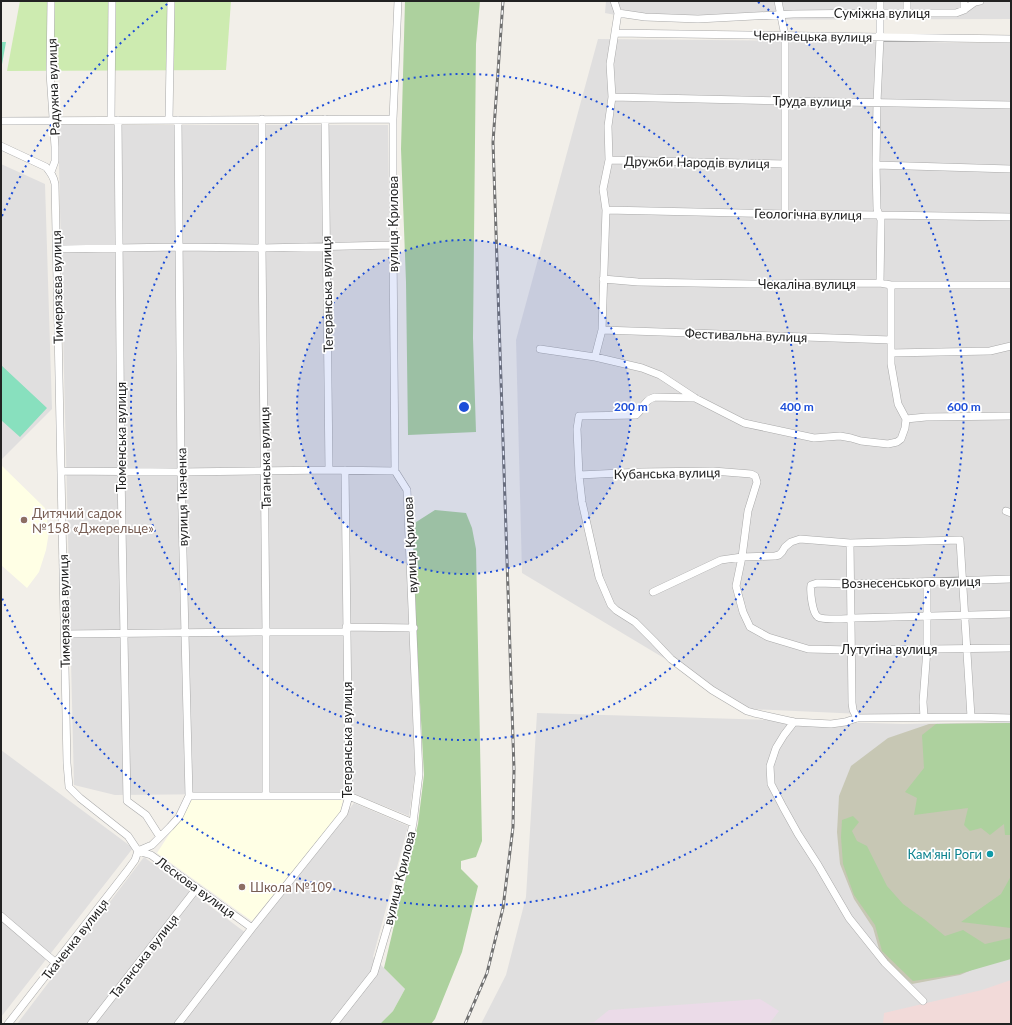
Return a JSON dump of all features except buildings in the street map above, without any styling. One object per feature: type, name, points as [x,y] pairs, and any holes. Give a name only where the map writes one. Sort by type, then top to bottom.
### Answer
[{"type":"street","name":"Радужна вулиця","points":[[51,1],[50,73],[55,161],[51,172]]},
{"type":"street","name":"Тюменська вулиця","points":[[112,1],[114,120],[120,247],[121,472],[127,801],[146,815],[160,837]]},
{"type":"street","points":[[169,120],[172,1]]},
{"type":"street","name":"вулиця Крилова","points":[[334,1024],[374,973],[402,878],[413,822],[420,774],[407,490],[395,471],[393,119],[398,1]]},
{"type":"street","points":[[595,357],[602,330],[606,210],[603,189],[609,160],[608,126],[612,97],[610,64],[618,13],[614,1]]},
{"type":"street","points":[[778,1],[785,36],[785,214]]},
{"type":"street","points":[[880,1],[876,165],[877,209],[881,220],[880,283]]},
{"type":"street","points":[[907,1],[907,13]]},
{"type":"street","points":[[964,1],[964,10]]},
{"type":"street","name":"Суміжна вулиця","points":[[618,13],[645,18],[698,19],[781,14],[956,14],[980,1]]},
{"type":"street","name":"Чернівецька вулиця","points":[[615,33],[1011,39]]},
{"type":"street","name":"Труда вулиця","points":[[612,97],[1011,105]]},
{"type":"street","name":"Тегеранська вулиця","points":[[325,119],[329,470]]},
{"type":"street","points":[[1,121],[393,119]]},
{"type":"street","name":"вулиця Ткаченка","points":[[138,852],[152,845],[179,817],[189,796],[181,472],[178,120]]},
{"type":"street","name":"Таганська вулиця","points":[[262,120],[266,796]]},
{"type":"street","points":[[1,146],[39,163],[51,172]]},
{"type":"street","name":"Дружби Народів вулиця","points":[[609,160],[785,164]]},
{"type":"street","points":[[876,165],[1011,169]]},
{"type":"street","name":"Тимерязєва вулиця","points":[[51,172],[55,184],[67,763],[69,787],[80,798],[128,836],[138,852]]},
{"type":"street","name":"Геологічна вулиця","points":[[606,210],[1011,217]]},
{"type":"street","points":[[56,249],[120,247],[262,248],[393,244]]},
{"type":"street","name":"Чекаліна вулиця","points":[[603,278],[638,282],[751,284],[880,283],[890,285],[1011,285]]},
{"type":"street","points":[[540,348],[595,357],[642,368],[660,375],[695,398],[744,423],[814,438],[840,436],[861,441],[888,444],[897,442],[901,439],[905,428],[906,418],[898,404],[891,364],[890,285]]},
{"type":"street","name":"Фестивальна вулиця","points":[[602,330],[891,340]]},
{"type":"street","points":[[891,353],[990,351],[1011,346]]},
{"type":"street","points":[[695,398],[654,397],[649,399],[640,412],[636,415],[579,416],[577,429],[582,502],[599,577],[611,605],[635,622],[671,659],[712,690],[748,711],[794,722],[831,724],[857,718],[1011,718]]},
{"type":"street","points":[[906,418],[1011,416]]},
{"type":"street","name":"Тегеранська вулиця","points":[[178,1024],[344,813],[349,796],[345,470]]},
{"type":"street","points":[[61,472],[395,471]]},
{"type":"street","name":"Кубанська вулиця","points":[[579,475],[713,471],[751,474],[755,476]]},
{"type":"street","name":"Лутугіна вулиця","points":[[755,476],[756,482],[748,511],[742,557],[736,586],[743,612],[750,627],[768,637],[808,649],[927,650],[1011,648]]},
{"type":"street","points":[[653,592],[721,560],[779,555],[791,542],[800,539],[850,543],[960,540],[971,717]]},
{"type":"street","points":[[850,543],[850,650],[852,703],[857,718]]},
{"type":"street","name":"Вознесенського вулиця","points":[[850,618],[818,617],[814,612],[810,590],[811,585],[817,583],[850,584],[1011,579]]},
{"type":"street","points":[[924,718],[923,702],[927,650],[927,582]]},
{"type":"street","points":[[850,618],[1011,614]]},
{"type":"street","points":[[65,634],[266,632],[414,628]]},
{"type":"street","points":[[794,722],[776,748],[770,766],[771,784],[794,828],[849,918],[885,964],[923,1001]]},
{"type":"street","points":[[189,796],[349,796],[413,822]]},
{"type":"street","name":"Лескова вулиця","points":[[138,852],[151,855],[252,928]]},
{"type":"street","name":"Ткаченка вулиця","points":[[8,1024],[128,871],[138,852]]},
{"type":"street","name":"Таганська вулиця","points":[[90,1024],[197,888]]},
{"type":"street","points":[[1,916],[56,963]]},
{"type":"shaded area","points":[[606,1],[1011,1],[1011,19],[641,20],[605,13]]},
{"type":"shaded area","points":[[598,39],[1011,43],[1011,717],[973,719],[749,709],[522,573],[516,340]]},
{"type":"shaded area","points":[[58,125],[388,125],[393,473],[404,490],[415,773],[409,816],[352,793],[115,795],[74,785]]},
{"type":"shaded area","points":[[1,164],[45,184],[52,409],[1,460]]},
{"type":"shaded area","name":"Дитячий садок №158 «Джерельце»","points":[[1,465],[45,508],[49,532],[46,550],[39,572],[27,588],[1,565]]},
{"type":"shaded area","points":[[537,713],[903,724],[1011,722],[1011,1024],[481,1024],[506,975],[526,897]]},
{"type":"shaded area","points":[[1011,723],[1011,953],[960,975],[912,984],[881,956],[873,928],[854,899],[840,864],[837,832],[839,796],[851,766],[888,738],[929,724]]},
{"type":"shaded area","points":[[1,750],[133,848],[1,1017]]},
{"type":"shaded area","name":"Школа №109","points":[[192,799],[343,799],[340,814],[252,921],[157,853]]},
{"type":"shaded area","points":[[354,803],[408,826],[373,957],[405,989],[393,1011],[380,1024],[17,1024],[144,857],[250,936]]},
{"type":"shaded area","points":[[1011,980],[1011,1024],[883,1024],[884,1013],[982,990]]},
{"type":"shaded area","points":[[760,999],[779,1011],[769,1024],[578,1024],[594,1022],[609,1010]]},
{"type":"green space","points":[[20,1],[231,1],[226,70],[7,71]]},
{"type":"green space","points":[[405,1],[480,1],[476,44],[473,338],[476,432],[408,435],[406,282],[401,149]]},
{"type":"green space","points":[[1,42],[6,42],[1,70]]},
{"type":"green space","points":[[1,365],[47,408],[20,437],[1,420]]},
{"type":"green space","points":[[435,510],[466,513],[472,528],[476,549],[482,841],[476,857],[461,861],[461,869],[478,886],[462,952],[435,1019],[431,1024],[380,1024],[393,1011],[405,989],[384,968],[418,824],[424,775],[416,629],[413,524]]},
{"type":"green space","points":[[1011,723],[1011,835],[1005,835],[1004,824],[990,835],[981,828],[970,831],[964,825],[968,808],[914,815],[917,798],[905,792],[924,768],[922,735],[936,724]]},
{"type":"green space","points":[[853,816],[859,822],[852,831],[857,841],[867,846],[887,886],[903,904],[945,936],[963,930],[985,944],[1011,938],[1011,959],[959,974],[913,981],[882,951],[875,925],[854,895],[843,864],[841,837],[842,820]]},
{"type":"green space","points":[[1011,876],[1011,928],[961,922],[1001,894]]},
{"type":"railway","points":[[465,1024],[487,973],[503,908],[513,827],[514,769],[493,142],[503,1]]},
{"type":"place","name":"Дитячий садок №158 «Джерельце»","points":[[24,520]]},
{"type":"place","name":"Кам'яні Роги","points":[[990,854]]},
{"type":"place","name":"Школа №109","points":[[242,887]]}]
